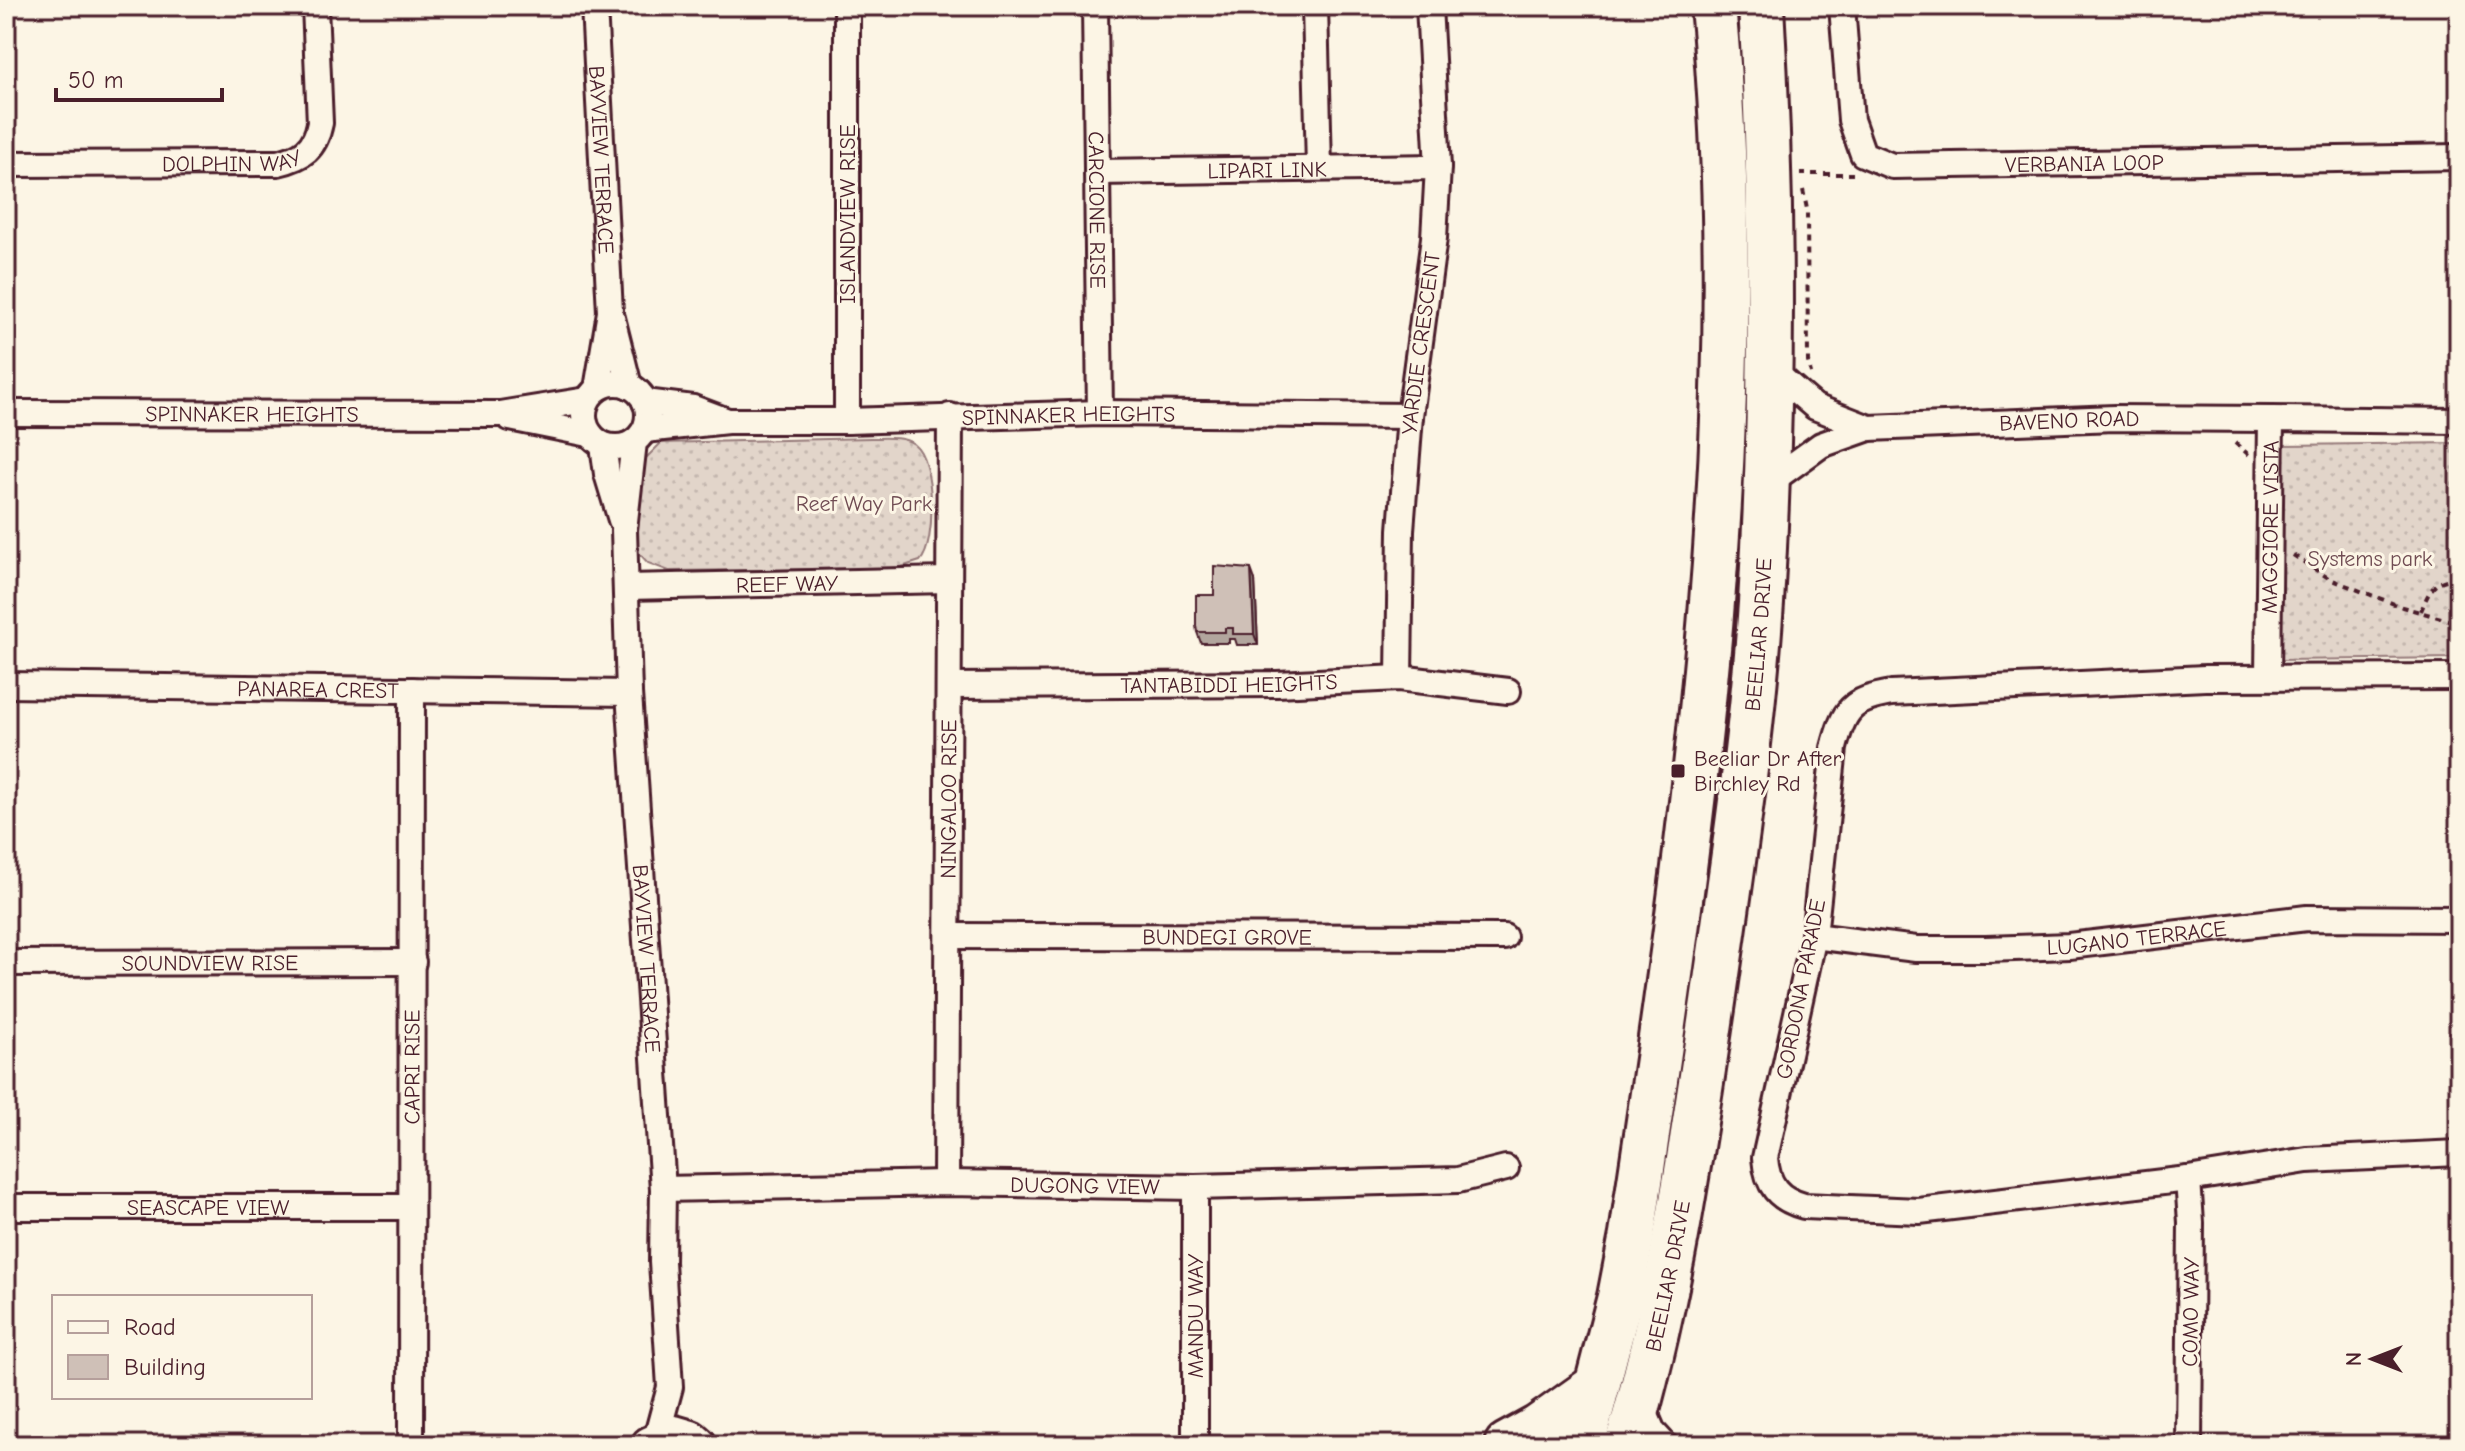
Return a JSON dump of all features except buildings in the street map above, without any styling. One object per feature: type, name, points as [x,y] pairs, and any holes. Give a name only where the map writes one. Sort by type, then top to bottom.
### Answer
[{"type":"highway","name":"BEELIAR DRIVE","points":[[1595,1422],[1644,1154],[1681,883],[1713,602],[1723,411],[1724,260],[1713,6]]},
{"type":"highway","name":"BEELIAR DRIVE","points":[[1627,1445],[1669,1281],[1701,1076],[1748,732],[1761,607],[1772,370],[1769,143],[1761,6]]},
{"type":"highway","points":[[1620,1297],[1643,1262],[1677,1080],[1684,1073],[1701,1076]]},
{"type":"highway","points":[[1507,1445],[1550,1421],[1595,1422]]},
{"type":"street","name":"DOLPHIN WAY","points":[[6,164],[278,163],[305,154],[318,137],[320,123],[315,6]]},
{"type":"street","name":"BAYVIEW TERRACE","points":[[594,6],[610,312],[637,394]]},
{"type":"street","name":"ISLANDVIEW RISE","points":[[847,6],[847,421]]},
{"type":"street","name":"CARCIONE RISE","points":[[1095,6],[1100,413]]},
{"type":"street","points":[[1315,6],[1319,168]]},
{"type":"street","name":"YARDIE CRESCENT","points":[[1399,678],[1401,530],[1410,416],[1434,238],[1438,167],[1429,6]]},
{"type":"street","name":"VERBANIA LOOP","points":[[1842,6],[1851,120],[1863,154],[1892,166],[2459,157]]},
{"type":"street","name":"LIPARI LINK","points":[[1097,172],[1438,167]]},
{"type":"street","name":"BAYVIEW TERRACE","points":[[592,394],[610,312]]},
{"type":"street","name":"BAVENO ROAD","points":[[1772,370],[1815,407],[1869,428]]},
{"type":"street","points":[[612,383],[637,394],[648,416],[639,436],[619,448],[596,440],[583,414],[592,394],[612,383]]},
{"type":"street","name":"SPINNAKER HEIGHTS","points":[[6,413],[500,414],[592,394]]},
{"type":"street","name":"SPINNAKER HEIGHTS","points":[[637,394],[693,408],[727,421]]},
{"type":"street","name":"SPINNAKER HEIGHTS","points":[[639,436],[727,421],[847,421],[1100,413],[1410,416]]},
{"type":"street","name":"SPINNAKER HEIGHTS","points":[[500,414],[525,424],[596,440]]},
{"type":"street","name":"NINGALOO RISE","points":[[946,1183],[950,416]]},
{"type":"street","name":"BAVENO ROAD","points":[[1767,484],[1821,445],[1869,428],[2114,418],[2271,419]]},
{"type":"street","name":"MAGGIORE VISTA","points":[[2268,677],[2271,419],[2459,421]]},
{"type":"street","name":"BAYVIEW TERRACE","points":[[639,436],[624,530],[629,693],[663,1189],[662,1262],[674,1442]]},
{"type":"street","name":"BAYVIEW TERRACE","points":[[596,440],[624,530]]},
{"type":"street","name":"REEF WAY","points":[[627,587],[949,580]]},
{"type":"street","name":"GORDONA PARADE","points":[[2459,677],[2268,677],[1892,693],[1858,701],[1841,723],[1834,748],[1814,936],[1765,1158],[1766,1176],[1786,1201],[1804,1206],[1919,1211],[2188,1179],[2307,1160],[2459,1153]]},
{"type":"street","name":"TANTABIDDI HEIGHTS","points":[[949,686],[1277,684],[1399,678],[1508,691]]},
{"type":"street","name":"PANAREA CREST","points":[[6,685],[629,693]]},
{"type":"street","name":"CAPRI RISE","points":[[411,1445],[412,690]]},
{"type":"street","name":"LUGANO TERRACE","points":[[1814,936],[1916,949],[1986,949],[2069,946],[2307,918],[2459,919]]},
{"type":"street","name":"BUNDEGI GROVE","points":[[949,936],[1504,937]]},
{"type":"street","name":"SOUNDVIEW RISE","points":[[6,963],[413,962]]},
{"type":"street","name":"DUGONG VIEW","points":[[663,1189],[946,1183],[1195,1187],[1458,1180],[1506,1168]]},
{"type":"street","name":"COMO WAY","points":[[2188,1179],[2191,1223],[2189,1445]]},
{"type":"street","name":"MANDU WAY","points":[[1195,1187],[1195,1445]]},
{"type":"street","name":"SEASCAPE VIEW","points":[[6,1207],[409,1207]]},
{"type":"street","name":"BAYVIEW TERRACE","points":[[670,1387],[674,1442]]},
{"type":"street","points":[[1640,1402],[1653,1432],[1665,1445]]},
{"type":"path","points":[[2234,441],[2246,455],[2270,456]]},
{"type":"path","points":[[2288,551],[2330,579],[2459,623]]},
{"type":"path","points":[[2421,611],[2430,590],[2438,582],[2459,579]]},
{"type":"green space","name":"Reef Way Park","points":[[893,438],[914,444],[921,453],[930,483],[929,538],[920,561],[898,568],[669,571],[648,563],[638,552],[637,467],[661,443]]},
{"type":"green space","name":"Systems park","points":[[2459,443],[2459,658],[2281,660],[2281,445]]},
{"type":"place","name":"Beeliar Dr After Birchley Rd","points":[[1678,771]]}]
